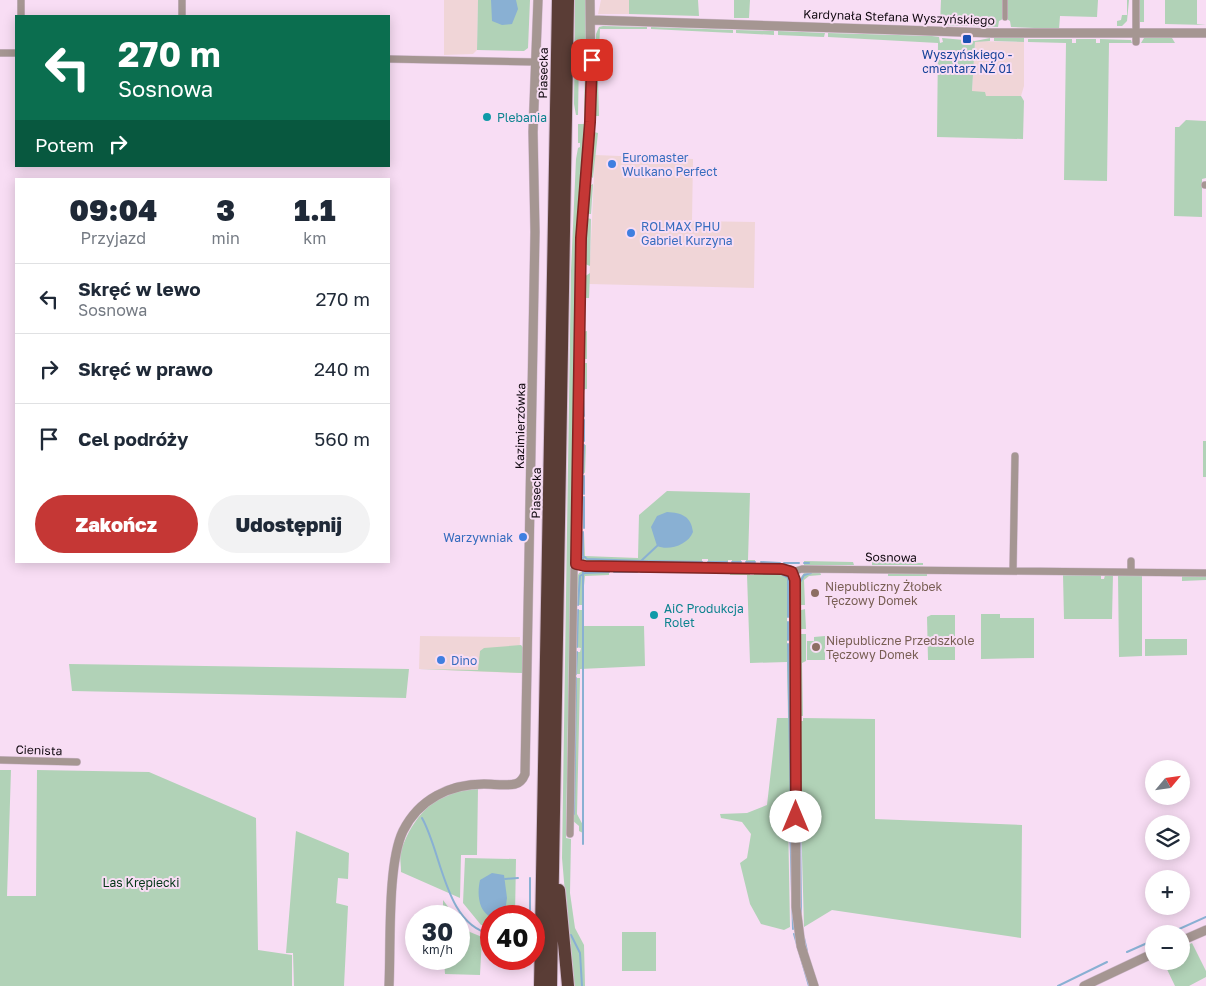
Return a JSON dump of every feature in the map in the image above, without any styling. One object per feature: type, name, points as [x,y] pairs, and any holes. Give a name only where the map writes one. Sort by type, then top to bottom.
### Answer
[{"type":"highway","name":"Piasecka","points":[[540,986],[558,0]]},
{"type":"highway","name":"Piasecka","points":[[551,986],[568,0]]},
{"type":"highway","points":[[554,811],[568,986]]},
{"type":"street","points":[[21,0],[21,15]]},
{"type":"street","points":[[182,0],[182,15]]},
{"type":"street","points":[[390,59],[534,62],[538,0]]},
{"type":"street","points":[[570,834],[571,676],[574,569],[576,564],[581,246],[591,96],[590,0]]},
{"type":"street","points":[[1005,0],[1005,18]]},
{"type":"street","points":[[1136,0],[1136,38]]},
{"type":"street","name":"Kardynała Stefana Wyszyńskiego","points":[[591,20],[1026,38],[1136,38],[1206,33]]},
{"type":"street","points":[[0,53],[15,53]]},
{"type":"street","name":"Kazimierzówka","points":[[389,986],[395,855],[408,822],[428,801],[448,789],[468,785],[516,784],[523,779],[535,281],[534,62]]},
{"type":"street","points":[[1013,571],[1015,456]]},
{"type":"street","points":[[1130,572],[1131,561]]},
{"type":"street","name":"Sosnowa","points":[[576,564],[585,566],[782,569],[792,572],[802,569],[1206,573]]},
{"type":"street","points":[[792,572],[795,580],[796,907],[801,946],[814,986]]},
{"type":"street","name":"Cienista","points":[[0,760],[76,762]]},
{"type":"street","points":[[1190,937],[1206,930]]},
{"type":"street","points":[[1084,986],[1145,957]]},
{"type":"shaded area","points":[[444,0],[478,0],[477,50],[473,54],[444,55]]},
{"type":"shaded area","points":[[601,0],[629,0],[629,14],[598,14]]},
{"type":"shaded area","points":[[975,41],[1024,42],[1024,86],[1021,96],[985,96],[972,92]]},
{"type":"shaded area","points":[[595,155],[693,159],[692,221],[755,222],[754,288],[589,284]]},
{"type":"shaded area","points":[[420,636],[520,637],[519,673],[419,669]]},
{"type":"green space","points":[[478,0],[530,0],[528,48],[524,51],[477,50]]},
{"type":"green space","points":[[575,0],[587,0],[586,120],[584,120],[585,57],[579,57],[578,115],[576,115],[574,104]]},
{"type":"green space","points":[[629,0],[698,0],[699,16],[629,14]]},
{"type":"green space","points":[[734,0],[750,0],[749,18],[734,18]]},
{"type":"green space","points":[[941,0],[1098,0],[1097,17],[1060,16],[1059,29],[1011,27],[1010,21],[1005,18],[999,21],[998,27],[940,25]]},
{"type":"green space","points":[[1127,0],[1129,0],[1127,21],[1122,26],[1117,26],[1117,21],[1121,20],[1122,15],[1127,15]]},
{"type":"green space","points":[[1139,0],[1144,0],[1144,22],[1139,22]]},
{"type":"green space","points":[[1165,0],[1197,0],[1197,24],[1206,25],[1165,24]]},
{"type":"green space","points":[[599,27],[647,27],[647,29],[600,29],[598,75],[596,75],[596,34]]},
{"type":"green space","points":[[651,27],[733,30],[733,33],[651,29]]},
{"type":"green space","points":[[736,30],[774,31],[774,35],[736,33]]},
{"type":"green space","points":[[778,31],[825,33],[824,37],[778,35]]},
{"type":"green space","points":[[828,33],[932,36],[939,37],[940,43],[943,42],[942,38],[975,41],[990,38],[990,41],[975,42],[972,91],[985,92],[986,96],[1021,96],[1024,101],[1023,139],[937,137],[938,43],[828,37]]},
{"type":"green space","points":[[994,38],[1024,38],[1024,42],[994,41]]},
{"type":"green space","points":[[1144,38],[1172,38],[1175,43],[1141,43]]},
{"type":"green space","points":[[1028,39],[1072,39],[1072,43],[1076,43],[1076,39],[1096,39],[1096,43],[1100,43],[1100,39],[1131,40],[1132,43],[1109,43],[1107,181],[1064,180],[1066,43],[1028,42]]},
{"type":"green space","points":[[596,79],[598,79],[599,116],[595,116]]},
{"type":"green space","points":[[1186,120],[1206,121],[1206,178],[1202,179],[1202,217],[1174,216],[1175,127],[1179,127]]},
{"type":"green space","points":[[578,124],[586,124],[576,246],[566,838],[571,839],[570,893],[575,928],[584,945],[585,986],[573,986],[562,858],[571,271],[576,159],[578,148],[580,147],[580,143],[578,143]]},
{"type":"green space","points":[[594,132],[598,133],[593,178],[590,176]]},
{"type":"green space","points":[[593,184],[591,214],[587,214],[589,186]]},
{"type":"green space","points":[[587,218],[591,219],[590,266],[585,264]]},
{"type":"green space","points":[[590,273],[589,298],[584,298],[584,277]]},
{"type":"green space","points":[[587,331],[587,359],[583,359],[582,332]]},
{"type":"green space","points":[[583,363],[587,363],[587,389],[582,389]]},
{"type":"green space","points":[[1203,441],[1206,441],[1206,477],[1203,477]]},
{"type":"green space","points":[[586,445],[585,473],[579,471],[580,446]]},
{"type":"green space","points":[[667,491],[750,493],[748,560],[755,560],[755,565],[746,565],[746,560],[741,560],[741,565],[732,564],[732,560],[728,560],[728,565],[708,564],[708,559],[702,559],[702,564],[586,562],[581,560],[579,532],[584,532],[585,556],[638,558],[639,515]]},
{"type":"green space","points":[[804,561],[853,562],[854,565],[804,565]]},
{"type":"green space","points":[[872,562],[923,563],[923,565],[872,565]]},
{"type":"green space","points":[[585,570],[609,570],[609,575],[585,576],[582,605],[575,605],[577,577],[579,573]]},
{"type":"green space","points":[[730,571],[750,572],[750,575],[754,575],[754,572],[784,573],[789,577],[792,617],[787,617],[787,622],[792,622],[792,640],[787,640],[787,644],[792,645],[799,721],[803,721],[803,718],[875,719],[875,819],[1022,825],[1021,938],[832,910],[804,927],[801,819],[788,818],[790,927],[784,930],[761,924],[750,904],[740,863],[747,858],[751,834],[742,822],[721,818],[720,814],[747,813],[767,805],[777,718],[788,718],[787,662],[750,663],[747,575],[730,575]]},
{"type":"green space","points":[[820,572],[821,575],[809,576],[804,580],[805,605],[798,605],[801,577],[804,573]]},
{"type":"green space","points":[[888,573],[927,573],[927,576],[888,576]]},
{"type":"green space","points":[[1113,574],[1112,619],[1064,619],[1063,575],[1101,575],[1101,579],[1104,579],[1105,575]]},
{"type":"green space","points":[[1118,575],[1142,576],[1142,656],[1119,657]]},
{"type":"green space","points":[[1206,575],[1206,580],[1182,581],[1182,576]]},
{"type":"green space","points":[[805,609],[806,629],[799,629],[798,611]]},
{"type":"green space","points":[[575,610],[582,610],[582,626],[644,626],[645,666],[580,669],[580,674],[574,674],[575,652],[580,652],[581,648],[575,647]]},
{"type":"green space","points":[[981,614],[1000,614],[1000,618],[1034,618],[1034,658],[981,659]]},
{"type":"green space","points":[[931,615],[955,615],[955,660],[928,660],[927,617]]},
{"type":"green space","points":[[800,634],[806,634],[806,661],[802,663],[803,716],[799,716]]},
{"type":"green space","points":[[825,636],[825,660],[807,660],[807,641],[814,641],[814,637]]},
{"type":"green space","points":[[1145,639],[1187,639],[1187,655],[1145,656]]},
{"type":"green space","points":[[521,645],[525,650],[522,673],[419,669],[478,670],[480,651],[484,648]]},
{"type":"green space","points":[[69,664],[409,669],[406,698],[72,691]]},
{"type":"green space","points":[[574,678],[580,678],[577,814],[584,827],[583,833],[579,831],[579,826],[572,820]]},
{"type":"green space","name":"Las Krępiecki","points":[[0,770],[11,770],[7,896],[36,896],[37,770],[149,772],[256,818],[258,950],[292,955],[292,986],[0,986]]},
{"type":"green space","points":[[478,788],[477,855],[461,855],[460,898],[401,872],[401,849],[412,827],[426,809],[443,797]]},
{"type":"green space","points":[[296,831],[349,853],[348,879],[338,878],[336,903],[348,906],[344,986],[294,986],[293,953],[286,953]]},
{"type":"green space","points":[[465,858],[516,859],[515,905],[480,905],[480,924],[470,912],[470,905],[463,903]]},
{"type":"green space","points":[[470,932],[480,936],[480,975],[445,974],[445,970],[470,970]]},
{"type":"green space","points":[[622,932],[656,932],[656,971],[622,971]]},
{"type":"green space","points":[[1192,943],[1206,971],[1206,977],[1189,986],[1175,986],[1167,970],[1190,970],[1190,944]]},
{"type":"water","points":[[491,0],[516,0],[518,9],[512,24],[502,25],[492,21]]},
{"type":"water","points":[[667,512],[685,516],[690,522],[693,532],[691,537],[683,543],[667,548],[657,546],[651,527],[657,516]]},
{"type":"water","points":[[492,873],[504,875],[506,905],[481,905],[480,880]]},
{"type":"waterway","points":[[584,289],[584,298]]},
{"type":"waterway","points":[[584,301],[584,324]]},
{"type":"waterway","points":[[584,334],[584,359]]},
{"type":"waterway","points":[[584,363],[584,389]]},
{"type":"waterway","points":[[583,394],[584,416]]},
{"type":"waterway","points":[[584,420],[584,441]]},
{"type":"waterway","points":[[583,473],[584,445]]},
{"type":"waterway","points":[[584,476],[584,494]]},
{"type":"waterway","points":[[584,497],[584,528]]},
{"type":"waterway","points":[[583,532],[583,560]]},
{"type":"waterway","points":[[581,554],[587,559],[641,561],[657,546]]},
{"type":"waterway","points":[[642,561],[702,562]]},
{"type":"waterway","points":[[708,562],[727,562]]},
{"type":"waterway","points":[[732,562],[741,562]]},
{"type":"waterway","points":[[746,562],[755,562]]},
{"type":"waterway","points":[[761,562],[780,563]]},
{"type":"waterway","points":[[784,563],[799,563]]},
{"type":"waterway","points":[[804,563],[809,563]]},
{"type":"waterway","points":[[583,571],[583,844]]},
{"type":"waterway","points":[[578,605],[580,576],[585,573],[609,572]]},
{"type":"waterway","points":[[614,572],[637,572]]},
{"type":"waterway","points":[[641,572],[658,572]]},
{"type":"waterway","points":[[694,572],[708,572]]},
{"type":"waterway","points":[[715,572],[725,573]]},
{"type":"waterway","points":[[730,573],[750,573]]},
{"type":"waterway","points":[[755,573],[781,574],[788,578],[788,617]]},
{"type":"waterway","points":[[799,605],[799,584],[804,575],[811,573]]},
{"type":"waterway","points":[[577,647],[578,610]]},
{"type":"waterway","points":[[799,610],[799,629]]},
{"type":"waterway","points":[[788,622],[788,640]]},
{"type":"waterway","points":[[800,634],[800,716]]},
{"type":"waterway","points":[[788,644],[791,815]]},
{"type":"waterway","points":[[576,674],[577,652]]},
{"type":"waterway","points":[[574,814],[576,678]]},
{"type":"waterway","points":[[800,723],[800,814]]},
{"type":"waterway","points":[[422,818],[454,903],[464,917],[480,930]]},
{"type":"waterway","points":[[790,821],[793,929]]},
{"type":"waterway","points":[[800,821],[801,916]]},
{"type":"waterway","points":[[505,879],[518,878]]},
{"type":"waterway","points":[[530,878],[530,905]]},
{"type":"waterway","points":[[1188,925],[1206,917]]},
{"type":"waterway","points":[[794,934],[809,986]]},
{"type":"waterway","points":[[571,935],[580,953],[582,986]]},
{"type":"waterway","points":[[804,938],[807,951]]},
{"type":"waterway","points":[[1127,952],[1145,944]]},
{"type":"waterway","points":[[1058,986],[1107,962]]},
{"type":"place","name":"Wyszyńskiego - cmentarz NŻ 01","points":[[967,39]]},
{"type":"place","name":"Plebania","points":[[487,117]]},
{"type":"place","name":"Euromaster Wulkano Perfect","points":[[612,164]]},
{"type":"place","name":"ROLMAX PHU Gabriel Kurzyna","points":[[631,233]]},
{"type":"place","name":"Warzywniak","points":[[523,537]]},
{"type":"place","name":"Niepubliczny Żłobek Tęczowy Domek","points":[[815,593]]},
{"type":"place","name":"AiC Produkcja Rolet","points":[[654,615]]},
{"type":"place","name":"Niepubliczne Przedszkole Tęczowy Domek","points":[[816,647]]},
{"type":"place","name":"Dino","points":[[441,660]]},
{"type":"route","points":[[592,60],[590,122],[581,238],[576,564],[585,566],[786,569],[794,574],[796,817]]}]
